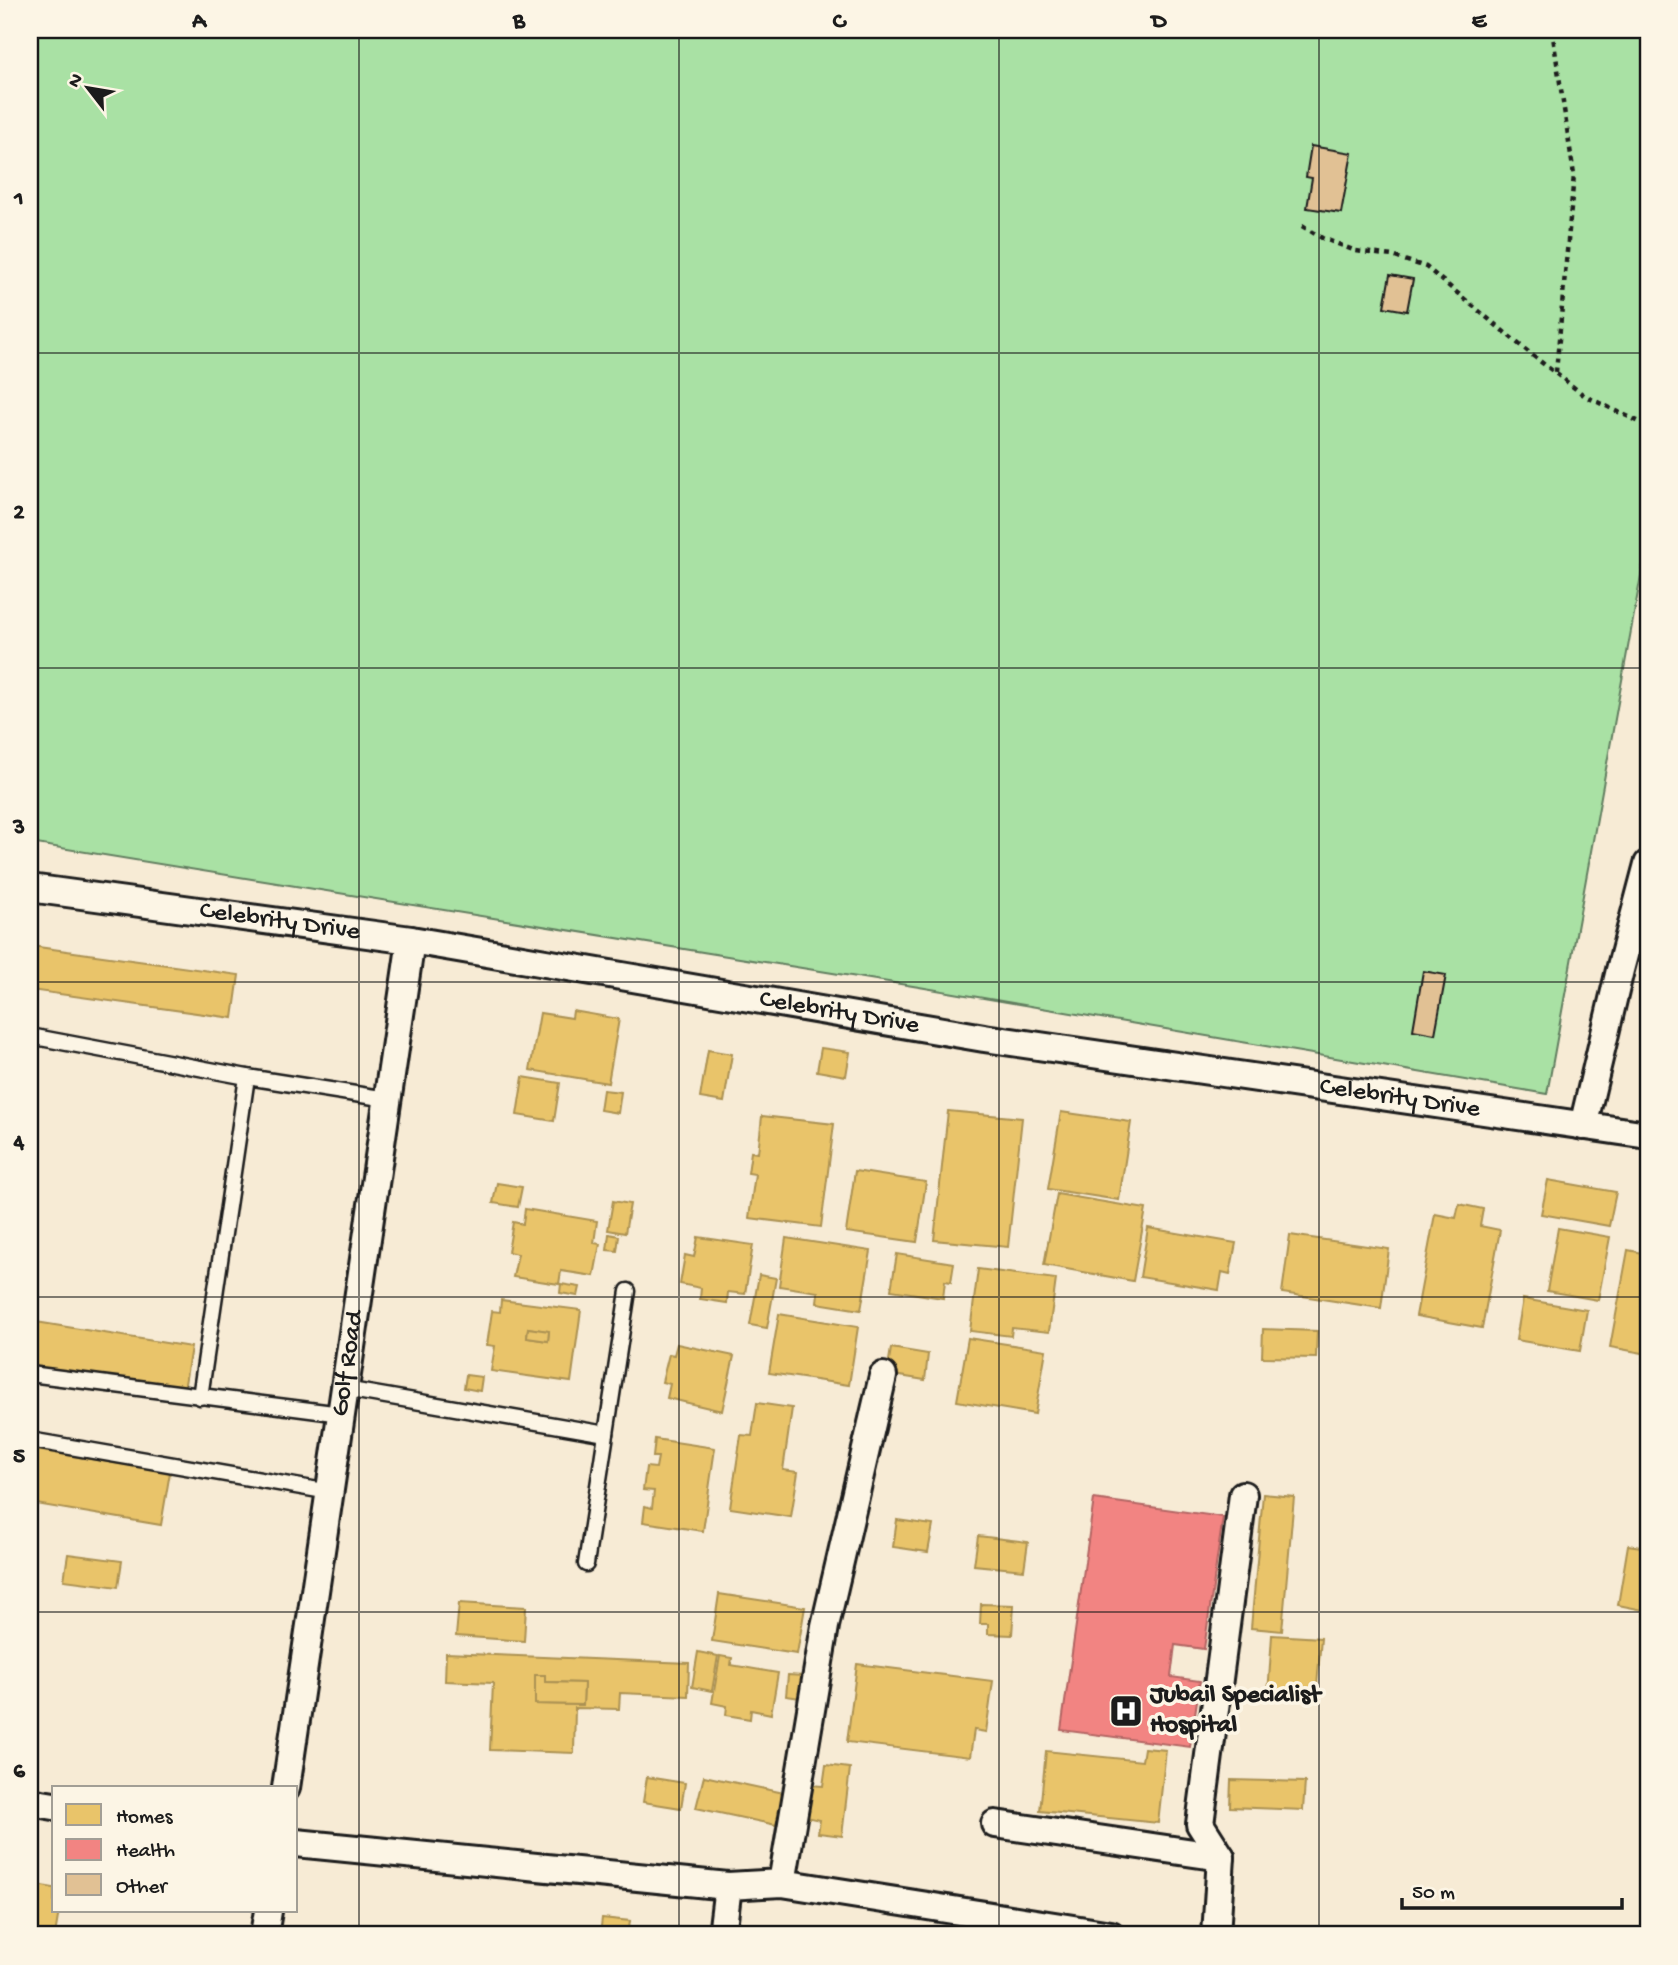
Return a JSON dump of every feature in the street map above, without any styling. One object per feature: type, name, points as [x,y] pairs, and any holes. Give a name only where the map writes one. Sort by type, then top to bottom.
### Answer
[{"type":"street","points":[[1583,1126],[1648,866]]},
{"type":"street","name":"Celebrity Drive","points":[[30,888],[411,940],[984,1038],[1648,1135]]},
{"type":"street","name":"Golf Road","points":[[286,1786],[411,940]]},
{"type":"street","points":[[782,1883],[825,1626],[883,1376]]},
{"type":"street","points":[[1216,1935],[1222,1857],[1200,1824],[1243,1495]]},
{"type":"street","points":[[30,1802],[52,1806]]},
{"type":"street","points":[[995,1824],[1222,1857]]},
{"type":"street","points":[[298,1843],[728,1886],[782,1883],[1111,1935]]},
{"type":"street","points":[[722,1935],[728,1886]]},
{"type":"street","points":[[264,1935],[268,1912]]},
{"type":"lane","points":[[30,1036],[247,1077],[387,1099]]},
{"type":"lane","points":[[200,1397],[247,1077]]},
{"type":"lane","points":[[586,1564],[628,1291]]},
{"type":"lane","points":[[30,1374],[200,1397],[343,1402],[606,1434]]},
{"type":"lane","points":[[30,1440],[330,1492]]},
{"type":"path","points":[[1552,30],[1574,175],[1556,373]]},
{"type":"path","points":[[1302,226],[1356,251],[1392,256],[1426,267],[1585,396],[1648,426]]},
{"type":"green space","points":[[30,30],[1648,30],[1648,537],[1547,1094],[919,987],[30,843]]},
{"type":"building: Homes","points":[[31,946],[239,975],[233,1018],[30,990]]},
{"type":"building: Homes","points":[[573,1011],[619,1019],[608,1083],[530,1070],[540,1013],[572,1018]]},
{"type":"building: Homes","points":[[821,1048],[850,1052],[846,1076],[817,1071]]},
{"type":"building: Homes","points":[[708,1050],[732,1054],[724,1102],[700,1098]]},
{"type":"building: Homes","points":[[523,1077],[560,1083],[554,1121],[517,1115]]},
{"type":"building: Homes","points":[[603,1090],[621,1092],[618,1113],[600,1110]]},
{"type":"building: Homes","points":[[948,1111],[1022,1118],[1008,1247],[934,1240]]},
{"type":"building: Homes","points":[[1061,1112],[1131,1122],[1119,1200],[1048,1189]]},
{"type":"building: Homes","points":[[762,1116],[834,1124],[821,1227],[749,1218],[755,1174],[748,1173],[751,1152],[758,1153]]},
{"type":"building: Homes","points":[[855,1171],[926,1182],[917,1242],[846,1232]]},
{"type":"building: Homes","points":[[1548,1180],[1616,1192],[1609,1226],[1541,1214]]},
{"type":"building: Homes","points":[[497,1183],[522,1187],[518,1207],[493,1203]]},
{"type":"building: Homes","points":[[1057,1194],[1146,1209],[1133,1281],[1044,1265]]},
{"type":"building: Homes","points":[[613,1201],[630,1204],[625,1233],[608,1230]]},
{"type":"building: Homes","points":[[1459,1204],[1483,1209],[1480,1226],[1500,1230],[1482,1328],[1416,1316],[1435,1214],[1456,1218]]},
{"type":"building: Homes","points":[[525,1209],[597,1221],[594,1243],[600,1244],[594,1276],[561,1271],[559,1284],[513,1277],[518,1254],[508,1252],[513,1222],[523,1224]]},
{"type":"building: Homes","points":[[1148,1228],[1236,1243],[1230,1274],[1222,1272],[1219,1290],[1140,1277]]},
{"type":"building: Homes","points":[[1558,1228],[1610,1237],[1598,1300],[1547,1291]]},
{"type":"building: Homes","points":[[609,1234],[619,1236],[617,1251],[607,1250]]},
{"type":"building: Homes","points":[[1290,1235],[1389,1249],[1381,1308],[1282,1293]]},
{"type":"building: Homes","points":[[698,1237],[753,1245],[745,1294],[728,1292],[727,1303],[700,1299],[701,1288],[680,1284],[685,1255],[694,1257]]},
{"type":"building: Homes","points":[[786,1238],[871,1251],[861,1310],[817,1303],[818,1292],[779,1286]]},
{"type":"building: Homes","points":[[1628,1250],[1648,1254],[1648,1354],[1610,1347]]},
{"type":"building: Homes","points":[[897,1254],[954,1263],[951,1282],[945,1281],[943,1298],[891,1290]]},
{"type":"building: Homes","points":[[978,1269],[1056,1279],[1049,1332],[1012,1328],[1011,1336],[970,1331]]},
{"type":"building: Homes","points":[[759,1275],[776,1278],[767,1328],[750,1325]]},
{"type":"building: Homes","points":[[561,1284],[580,1287],[578,1296],[560,1293]]},
{"type":"building: Homes","points":[[1523,1299],[1587,1310],[1580,1351],[1516,1340]]},
{"type":"building: Homes","points":[[501,1300],[581,1310],[571,1382],[491,1371],[495,1346],[487,1345],[492,1311],[500,1312]],"holes":[[[528,1328],[549,1331],[548,1341],[527,1338]]]},
{"type":"building: Homes","points":[[779,1314],[858,1327],[849,1385],[769,1373]]},
{"type":"building: Homes","points":[[30,1321],[191,1347],[184,1390],[30,1366]]},
{"type":"building: Homes","points":[[528,1328],[549,1331],[548,1341],[527,1338]]},
{"type":"building: Homes","points":[[1263,1329],[1317,1331],[1316,1358],[1262,1357]]},
{"type":"building: Homes","points":[[968,1338],[1046,1350],[1035,1414],[957,1401]]},
{"type":"building: Homes","points":[[677,1344],[734,1356],[722,1411],[667,1398],[670,1384],[662,1382],[669,1354],[674,1355]]},
{"type":"building: Homes","points":[[891,1348],[928,1354],[925,1380],[887,1374]]},
{"type":"building: Homes","points":[[466,1375],[482,1377],[480,1391],[464,1388]]},
{"type":"building: Homes","points":[[757,1403],[792,1408],[783,1470],[798,1472],[791,1517],[730,1508],[741,1435],[752,1436]]},
{"type":"building: Homes","points":[[655,1439],[715,1448],[703,1531],[643,1522],[645,1506],[652,1508],[654,1491],[643,1490],[646,1467],[656,1468],[658,1457],[653,1457]]},
{"type":"building: Homes","points":[[30,1449],[170,1472],[161,1525],[30,1503]]},
{"type":"building: Homes","points":[[1263,1494],[1294,1497],[1282,1631],[1251,1628]]},
{"type":"building: Homes","points":[[1648,1508],[1648,1534],[1644,1534]]},
{"type":"building: Homes","points":[[897,1520],[933,1525],[928,1552],[893,1547]]},
{"type":"building: Homes","points":[[978,1536],[1028,1542],[1024,1570],[974,1565]]},
{"type":"building: Homes","points":[[1628,1545],[1648,1548],[1648,1611],[1618,1605]]},
{"type":"building: Homes","points":[[68,1554],[122,1561],[118,1587],[64,1580]]},
{"type":"building: Homes","points":[[719,1594],[805,1607],[797,1654],[712,1641]]},
{"type":"building: Homes","points":[[459,1603],[526,1607],[524,1641],[456,1636]]},
{"type":"building: Homes","points":[[981,1604],[1014,1605],[1012,1635],[988,1634],[988,1624],[980,1624]]},
{"type":"building: Homes","points":[[1272,1635],[1321,1638],[1316,1699],[1268,1695]]},
{"type":"building: Homes","points":[[698,1652],[718,1656],[712,1691],[692,1687]]},
{"type":"building: Homes","points":[[446,1653],[689,1663],[688,1696],[620,1693],[619,1709],[575,1708],[574,1753],[490,1750],[493,1683],[445,1681]],"holes":[[[535,1675],[545,1675],[545,1682],[584,1683],[583,1705],[535,1704]]]},
{"type":"building: Homes","points":[[720,1656],[732,1658],[731,1665],[778,1673],[771,1714],[751,1710],[750,1719],[726,1715],[727,1706],[712,1703]]},
{"type":"building: Homes","points":[[857,1664],[993,1681],[986,1732],[974,1730],[970,1757],[847,1742]]},
{"type":"building: Homes","points":[[535,1675],[545,1675],[545,1682],[584,1683],[583,1705],[535,1704]]},
{"type":"building: Homes","points":[[788,1675],[803,1676],[801,1698],[786,1696]]},
{"type":"building: Homes","points":[[1144,1748],[1166,1750],[1158,1823],[1040,1811],[1046,1751],[1142,1761]]},
{"type":"building: Homes","points":[[826,1765],[850,1768],[842,1836],[818,1833],[820,1820],[806,1817],[810,1785],[823,1786]]},
{"type":"building: Homes","points":[[704,1776],[784,1793],[776,1825],[696,1808]]},
{"type":"building: Homes","points":[[647,1777],[685,1783],[681,1808],[643,1802]]},
{"type":"building: Homes","points":[[1231,1780],[1305,1782],[1303,1810],[1230,1807]]},
{"type":"building: Homes","points":[[30,1884],[52,1888],[52,1912],[59,1912],[55,1935],[30,1935]]},
{"type":"building: Homes","points":[[602,1918],[630,1921],[628,1935],[600,1935]]},
{"type":"building: Health","points":[[1094,1499],[1223,1517],[1204,1649],[1175,1645],[1171,1677],[1200,1681],[1190,1747],[1061,1730]]},
{"type":"building: Other","points":[[1311,146],[1352,153],[1341,213],[1307,208],[1312,178],[1306,177]]},
{"type":"building: Other","points":[[1390,275],[1413,279],[1407,311],[1384,307]]},
{"type":"building: Other","points":[[1423,971],[1446,975],[1435,1034],[1413,1030]]},
{"type":"place","name":"Jubail Specialist Hospital","points":[[1126,1711]]}]
